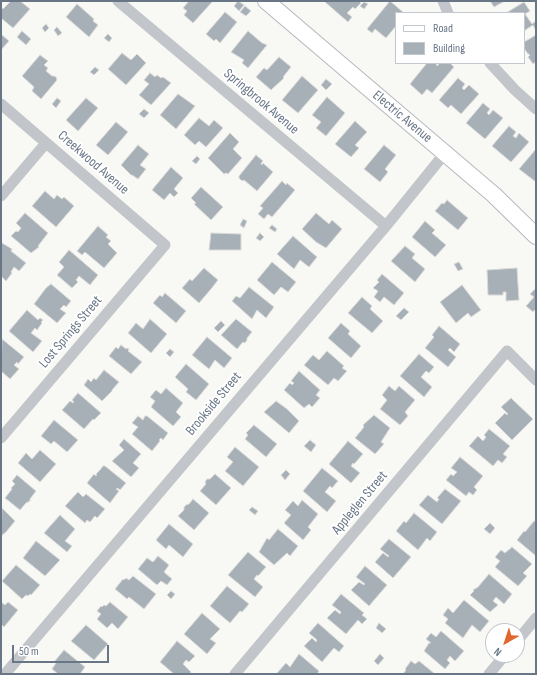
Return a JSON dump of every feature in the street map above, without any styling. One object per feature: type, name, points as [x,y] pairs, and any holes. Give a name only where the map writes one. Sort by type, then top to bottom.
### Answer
[{"type":"street","name":"Springbrook Avenue","points":[[118,1],[386,226]]},
{"type":"street","points":[[443,1],[448,12]]},
{"type":"street","name":"Electric Avenue","points":[[273,3],[494,195],[536,236]]},
{"type":"street","points":[[491,64],[515,90],[536,109]]},
{"type":"street","name":"Creekwood Avenue","points":[[1,104],[165,245]]},
{"type":"street","points":[[1,196],[46,143]]},
{"type":"street","name":"Brookside Street","points":[[5,674],[386,226],[445,153]]},
{"type":"street","name":"Lost Springs Street","points":[[1,438],[165,245]]},
{"type":"street","name":"Appleglen Street","points":[[235,674],[507,351],[536,380]]},
{"type":"street","points":[[525,631],[536,618]]},
{"type":"street","points":[[489,674],[498,663]]},
{"type":"building","points":[[11,1],[20,1],[30,9],[13,28],[1,18],[1,7],[3,9]]},
{"type":"building","points":[[189,1],[213,1],[193,23],[184,15],[187,11],[183,8]]},
{"type":"building","points":[[238,1],[244,5],[239,11],[234,6]]},
{"type":"building","points":[[359,1],[361,3],[355,9],[353,7],[347,13],[352,17],[348,22],[325,2]]},
{"type":"building","points":[[390,1],[403,12],[395,12],[395,27],[386,38],[375,29],[372,33],[367,29]]},
{"type":"building","points":[[490,1],[505,1],[494,7]]},
{"type":"building","points":[[364,2],[368,4],[364,9],[360,6]]},
{"type":"building","points":[[524,2],[530,11],[525,14],[525,12],[508,12]]},
{"type":"building","points":[[77,4],[94,19],[93,21],[98,25],[89,37],[66,17]]},
{"type":"building","points":[[245,6],[251,11],[246,16],[240,12]]},
{"type":"building","points":[[225,12],[237,22],[220,43],[216,39],[214,41],[206,34]]},
{"type":"building","points":[[525,14],[532,24],[536,21],[535,29],[533,25],[525,30]]},
{"type":"building","points":[[46,24],[49,28],[45,32],[42,28]]},
{"type":"building","points":[[57,27],[62,33],[58,36],[54,30]]},
{"type":"building","points":[[22,31],[31,39],[26,45],[17,37]]},
{"type":"building","points":[[248,31],[262,43],[267,45],[248,68],[242,63],[244,60],[231,52]]},
{"type":"building","points":[[1,34],[9,41],[1,50]]},
{"type":"building","points":[[108,34],[112,38],[109,42],[104,38]]},
{"type":"building","points":[[536,35],[536,62],[533,64],[528,57],[530,55],[525,50],[525,41]]},
{"type":"building","points":[[122,53],[131,60],[137,54],[146,63],[126,85],[108,69]]},
{"type":"building","points":[[40,55],[48,61],[44,65],[48,68],[46,71],[52,76],[56,77],[57,80],[41,99],[32,91],[34,87],[22,76]]},
{"type":"building","points":[[279,57],[291,67],[283,77],[284,78],[271,90],[256,77],[264,68],[267,70]]},
{"type":"building","points":[[426,64],[436,64],[437,66],[439,64],[451,64],[454,67],[432,93],[427,89],[422,95],[410,84]]},
{"type":"building","points":[[95,67],[99,70],[94,75],[90,72]]},
{"type":"building","points":[[150,73],[155,77],[157,75],[161,78],[163,77],[171,83],[151,105],[139,95],[149,84],[144,80]]},
{"type":"building","points":[[302,76],[318,90],[298,113],[282,100]]},
{"type":"building","points":[[458,78],[465,84],[462,88],[464,90],[469,85],[479,94],[461,114],[451,105],[448,108],[439,100]]},
{"type":"building","points":[[326,79],[332,84],[326,90],[321,85]]},
{"type":"building","points":[[178,94],[195,106],[176,129],[160,115]]},
{"type":"building","points":[[327,97],[345,113],[326,136],[316,128],[321,122],[312,115]]},
{"type":"building","points":[[57,98],[61,101],[56,108],[52,104]]},
{"type":"building","points":[[86,98],[98,108],[78,131],[66,120]]},
{"type":"building","points":[[483,103],[490,109],[487,113],[489,115],[493,110],[503,118],[485,139],[466,123]]},
{"type":"building","points":[[144,109],[149,113],[144,118],[139,114]]},
{"type":"building","points":[[199,118],[209,126],[214,120],[223,128],[206,147],[199,141],[195,145],[184,135]]},
{"type":"building","points":[[355,121],[367,132],[355,145],[359,148],[351,157],[335,144]]},
{"type":"building","points":[[116,122],[128,132],[108,155],[96,145]]},
{"type":"building","points":[[509,126],[516,132],[513,136],[516,138],[519,133],[529,142],[511,162],[492,146]]},
{"type":"building","points":[[230,133],[239,142],[233,149],[242,158],[228,174],[224,174],[208,158]]},
{"type":"building","points":[[138,145],[149,154],[140,165],[146,169],[138,179],[131,175],[121,165]]},
{"type":"building","points":[[384,145],[396,155],[385,169],[388,172],[380,182],[364,169]]},
{"type":"building","points":[[536,149],[536,182],[519,169]]},
{"type":"building","points":[[256,155],[263,161],[261,163],[262,165],[263,163],[273,172],[257,191],[244,180],[242,181],[239,178]]},
{"type":"building","points":[[197,156],[200,159],[196,164],[192,161]]},
{"type":"building","points":[[171,167],[183,178],[174,189],[178,193],[174,197],[170,193],[164,200],[152,190]]},
{"type":"building","points":[[282,181],[286,185],[287,183],[295,190],[272,217],[268,214],[264,219],[258,214],[263,208],[260,206]]},
{"type":"building","points":[[201,187],[223,207],[211,220],[194,204],[196,203],[191,198]]},
{"type":"building","points":[[45,191],[54,199],[57,195],[62,199],[64,197],[74,206],[56,227],[32,206]]},
{"type":"building","points":[[447,200],[468,218],[458,230],[435,211]]},
{"type":"building","points":[[25,213],[48,233],[38,246],[39,247],[31,253],[11,236],[16,231],[18,232],[21,228],[16,223]]},
{"type":"building","points":[[316,213],[329,224],[332,220],[342,229],[326,248],[316,242],[302,229]]},
{"type":"building","points":[[243,219],[247,221],[244,228],[240,225]]},
{"type":"building","points":[[425,221],[435,230],[432,233],[446,245],[435,257],[412,237]]},
{"type":"building","points":[[272,225],[277,229],[275,232],[269,228]]},
{"type":"building","points":[[98,226],[108,235],[106,237],[111,241],[108,244],[117,253],[104,268],[85,252],[82,255],[77,251]]},
{"type":"building","points":[[211,233],[241,234],[241,250],[209,250]]},
{"type":"building","points":[[260,233],[264,237],[260,241],[256,238]]},
{"type":"building","points":[[293,236],[317,257],[309,267],[300,260],[294,269],[277,254]]},
{"type":"building","points":[[2,243],[12,249],[11,251],[26,263],[19,271],[14,267],[11,272],[12,273],[6,281],[1,276]]},
{"type":"building","points":[[405,246],[415,254],[412,258],[425,269],[415,282],[391,261]]},
{"type":"building","points":[[69,250],[98,275],[90,285],[79,276],[76,280],[78,282],[72,288],[57,275],[64,267],[59,262]]},
{"type":"building","points":[[272,262],[296,282],[288,292],[281,287],[274,295],[257,280]]},
{"type":"building","points":[[459,262],[463,269],[458,271],[454,264]]},
{"type":"building","points":[[204,268],[218,280],[199,303],[182,288],[190,279],[192,281]]},
{"type":"building","points":[[517,268],[519,300],[506,301],[506,292],[503,292],[503,295],[488,295],[487,270]]},
{"type":"building","points":[[382,274],[404,293],[394,305],[384,297],[380,302],[374,297],[378,291],[373,288],[379,282],[377,280]]},
{"type":"building","points":[[51,284],[71,301],[66,307],[64,305],[60,309],[66,313],[57,323],[34,304],[46,288]]},
{"type":"building","points":[[462,285],[481,310],[471,317],[468,313],[456,323],[440,302]]},
{"type":"building","points":[[249,287],[274,307],[266,318],[257,310],[252,319],[232,301],[236,296],[240,298]]},
{"type":"building","points":[[536,288],[536,312],[534,310],[533,312],[526,306],[534,297],[530,294]]},
{"type":"building","points":[[165,293],[186,311],[176,323],[153,303],[160,295],[162,297]]},
{"type":"building","points":[[362,297],[372,306],[370,309],[383,321],[372,333],[348,313]]},
{"type":"building","points":[[404,308],[409,312],[401,320],[396,316]]},
{"type":"building","points":[[27,310],[38,320],[40,318],[43,320],[37,330],[35,328],[31,333],[42,341],[33,352],[9,331]]},
{"type":"building","points":[[150,319],[167,334],[151,353],[128,333],[136,323],[143,329]]},
{"type":"building","points":[[236,319],[252,332],[245,343],[243,342],[237,349],[221,335]]},
{"type":"building","points":[[221,321],[225,325],[218,332],[214,328]]},
{"type":"building","points":[[341,323],[350,331],[348,334],[361,346],[351,358],[328,338]]},
{"type":"building","points":[[439,326],[460,344],[454,352],[450,348],[448,350],[456,357],[448,367],[425,348],[434,337],[432,335]]},
{"type":"building","points":[[207,337],[232,358],[224,368],[215,360],[209,369],[192,355]]},
{"type":"building","points":[[2,339],[24,357],[18,364],[17,362],[14,365],[19,369],[10,379],[1,371]]},
{"type":"building","points":[[121,345],[126,349],[129,349],[128,351],[142,362],[131,374],[109,356],[116,347],[118,349]]},
{"type":"building","points":[[170,349],[174,352],[170,357],[166,353]]},
{"type":"building","points":[[327,351],[344,366],[342,368],[347,371],[338,381],[334,378],[328,385],[304,365],[313,355],[319,360]]},
{"type":"building","points":[[419,354],[434,367],[429,373],[426,371],[421,377],[432,387],[424,397],[400,376]]},
{"type":"building","points":[[186,364],[209,384],[196,400],[186,392],[188,389],[175,377]]},
{"type":"building","points":[[104,370],[119,382],[102,401],[84,385],[88,379],[91,382],[94,378],[96,380]]},
{"type":"building","points":[[299,371],[320,390],[316,395],[320,398],[312,407],[309,404],[304,408],[284,390],[290,383],[292,385],[294,383],[291,381]]},
{"type":"building","points":[[389,386],[395,391],[399,386],[415,400],[405,412],[408,416],[400,425],[380,409],[387,400],[382,395]]},
{"type":"building","points":[[166,388],[183,403],[176,412],[181,417],[173,426],[151,407],[155,401],[150,397],[156,390],[161,394]]},
{"type":"building","points":[[78,393],[101,413],[84,429],[62,410],[70,401],[73,403],[74,402],[72,400]]},
{"type":"building","points":[[511,398],[533,419],[512,440],[495,423],[505,413],[507,415],[508,414],[501,407]]},
{"type":"building","points":[[276,401],[299,421],[289,433],[264,412]]},
{"type":"building","points":[[374,415],[390,428],[381,442],[384,444],[375,454],[355,438],[364,427],[363,425]]},
{"type":"building","points":[[138,416],[143,420],[145,416],[147,416],[168,433],[163,440],[161,438],[159,440],[160,441],[152,451],[132,434],[138,427],[132,423]]},
{"type":"building","points":[[54,420],[78,440],[67,452],[54,441],[51,444],[41,436]]},
{"type":"building","points":[[254,425],[277,444],[266,457],[245,439],[248,435],[246,433]]},
{"type":"building","points":[[489,429],[510,446],[503,454],[507,457],[502,463],[498,460],[493,466],[469,446],[478,436],[483,441],[486,437],[484,435]]},
{"type":"building","points":[[124,439],[141,454],[133,463],[139,468],[131,477],[112,461],[124,450],[119,445]]},
{"type":"building","points":[[310,440],[316,445],[311,452],[304,446]]},
{"type":"building","points":[[348,441],[363,454],[351,466],[360,473],[351,483],[329,464]]},
{"type":"building","points":[[235,447],[259,467],[243,486],[225,471],[233,462],[227,457]]},
{"type":"building","points":[[40,450],[56,464],[40,482],[18,463],[26,453],[32,459]]},
{"type":"building","points":[[460,457],[483,476],[474,487],[477,490],[473,495],[469,492],[466,496],[446,480],[451,474],[453,476],[457,472],[451,468]]},
{"type":"building","points":[[103,466],[126,483],[120,490],[118,488],[116,489],[119,491],[110,503],[87,483],[94,474],[96,476],[97,475],[96,474]]},
{"type":"building","points":[[322,468],[338,481],[332,488],[330,486],[325,492],[336,501],[327,512],[303,491]]},
{"type":"building","points":[[286,470],[290,474],[285,480],[281,475]]},
{"type":"building","points":[[215,474],[231,488],[216,505],[200,491],[206,484],[205,482],[207,479],[210,479]]},
{"type":"building","points":[[17,475],[36,491],[30,501],[20,510],[5,498],[15,484],[12,481]]},
{"type":"building","points":[[445,489],[461,501],[442,524],[419,505],[428,495],[437,502],[439,499],[437,498]]},
{"type":"building","points":[[78,492],[83,497],[86,494],[105,509],[97,518],[95,516],[90,522],[87,520],[85,523],[65,506]]},
{"type":"building","points":[[193,499],[209,513],[194,530],[178,516],[184,510],[184,507]]},
{"type":"building","points":[[302,500],[318,514],[308,527],[311,530],[303,540],[284,523],[291,515],[285,510],[293,501],[298,506]]},
{"type":"building","points":[[252,507],[258,511],[255,515],[249,510]]},
{"type":"building","points":[[2,508],[15,521],[1,536]]},
{"type":"building","points":[[414,513],[437,532],[430,541],[427,538],[418,550],[396,531],[404,521],[406,523]]},
{"type":"building","points":[[60,515],[75,529],[65,541],[72,546],[67,552],[44,533]]},
{"type":"building","points":[[534,521],[536,522],[536,556],[517,540]]},
{"type":"building","points":[[490,523],[495,528],[490,534],[484,529]]},
{"type":"building","points":[[169,524],[193,544],[183,557],[169,545],[166,549],[156,540]]},
{"type":"building","points":[[278,529],[298,546],[290,556],[287,553],[274,565],[259,552],[267,538],[269,540]]},
{"type":"building","points":[[389,539],[411,557],[393,578],[375,562],[383,553],[388,557],[389,556],[380,549]]},
{"type":"building","points":[[36,541],[60,560],[45,576],[23,558]]},
{"type":"building","points":[[512,547],[532,564],[523,573],[527,576],[518,586],[495,567],[500,561],[495,557],[501,550],[505,553]]},
{"type":"building","points":[[248,552],[266,567],[254,579],[263,587],[255,597],[228,575]]},
{"type":"building","points":[[158,556],[169,565],[164,572],[172,579],[167,585],[161,581],[157,585],[138,569],[147,558],[153,562]]},
{"type":"building","points":[[16,565],[40,585],[31,595],[26,595],[22,599],[2,581]]},
{"type":"building","points":[[365,566],[387,585],[369,606],[351,590],[359,582],[364,585],[365,584],[356,577]]},
{"type":"building","points":[[489,574],[512,594],[504,604],[496,597],[493,601],[498,605],[490,612],[470,595]]},
{"type":"building","points":[[133,576],[156,594],[144,609],[129,597],[127,599],[115,589],[123,579],[124,580],[126,578],[129,580]]},
{"type":"building","points":[[227,586],[249,604],[242,612],[240,611],[230,623],[210,606]]},
{"type":"building","points":[[171,591],[175,594],[171,599],[167,595]]},
{"type":"building","points":[[341,594],[364,613],[362,615],[367,619],[362,624],[358,620],[346,634],[327,618],[335,610],[340,614],[341,612],[332,605]]},
{"type":"building","points":[[464,600],[489,621],[485,623],[485,626],[480,632],[472,625],[463,638],[445,623],[448,619],[443,615],[448,608],[453,613]]},
{"type":"building","points":[[1,602],[5,605],[8,602],[18,610],[4,627],[1,624]]},
{"type":"building","points":[[110,602],[128,617],[118,629],[112,623],[107,628],[97,619],[101,614],[97,611],[101,606],[106,606]]},
{"type":"building","points":[[202,613],[220,629],[210,639],[216,643],[207,654],[184,634]]},
{"type":"building","points":[[318,623],[344,646],[339,652],[334,648],[322,662],[304,646],[312,638],[316,642],[317,640],[309,633]]},
{"type":"building","points":[[379,623],[386,629],[382,633],[376,628]]},
{"type":"building","points":[[86,625],[108,644],[94,660],[71,641]]},
{"type":"building","points":[[441,631],[464,651],[455,661],[450,656],[447,660],[450,663],[445,669],[424,651],[429,643],[431,643],[426,639],[431,633],[436,637]]},
{"type":"building","points":[[177,641],[195,656],[189,662],[186,660],[183,664],[191,672],[190,674],[174,674],[160,662]]},
{"type":"building","points":[[64,650],[85,667],[80,674],[58,674],[52,669],[56,663],[54,662]]},
{"type":"building","points":[[299,654],[319,671],[317,674],[277,673],[286,663],[290,667]]},
{"type":"building","points":[[380,654],[384,658],[378,665],[374,661]]},
{"type":"building","points":[[411,661],[415,664],[419,661],[435,674],[403,674]]}]
